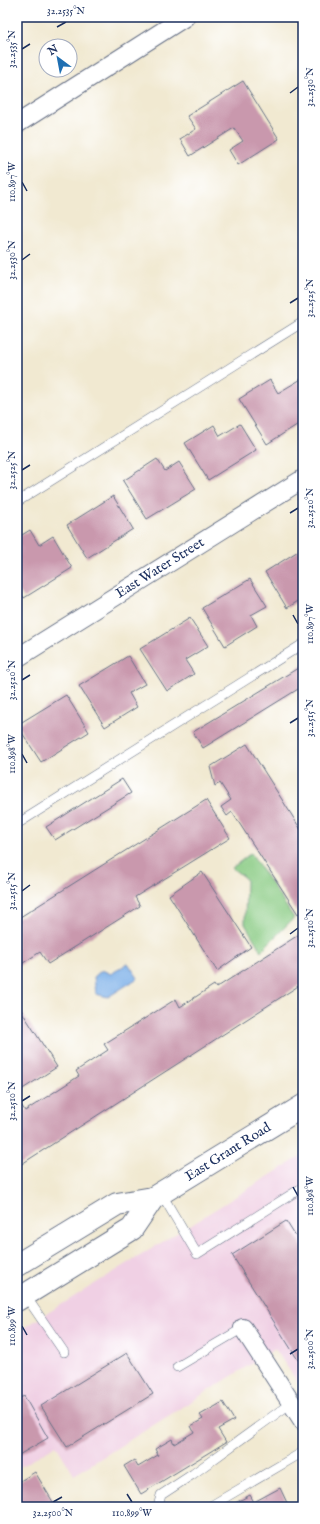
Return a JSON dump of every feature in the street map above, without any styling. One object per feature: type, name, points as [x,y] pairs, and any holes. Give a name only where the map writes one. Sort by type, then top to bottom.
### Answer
[{"type":"main road","name":"East Grant Road","points":[[17,1265],[117,1204],[157,1196],[303,1106]]},
{"type":"main road","name":"East Grant Road","points":[[21,1298],[132,1229],[157,1196]]},
{"type":"street","points":[[17,124],[185,17]]},
{"type":"street","name":"East Water Street","points":[[17,658],[303,479]]},
{"type":"street","points":[[243,1328],[303,1421]]},
{"type":"lane","points":[[17,502],[303,322]]},
{"type":"lane","points":[[17,824],[303,644]]},
{"type":"lane","points":[[157,1196],[197,1254],[303,1187]]},
{"type":"lane","points":[[21,1298],[64,1352]]},
{"type":"lane","points":[[177,1367],[243,1328]]},
{"type":"lane","points":[[158,1507],[161,1495],[193,1474],[291,1403]]},
{"type":"lane","points":[[209,1507],[303,1452]]},
{"type":"shaded area","points":[[303,1155],[303,1388],[302,1389],[275,1349],[74,1475],[56,1445],[17,1469],[17,1332]]},
{"type":"green space","points":[[251,853],[294,918],[261,951],[245,924],[246,879],[232,868]]},
{"type":"water","points":[[128,963],[138,978],[108,997],[96,994],[94,977],[102,970],[111,974]]},
{"type":"building","points":[[243,81],[279,139],[238,165],[229,150],[243,141],[234,128],[190,156],[180,139],[196,129],[187,116]]},
{"type":"building","points":[[303,378],[303,421],[267,444],[239,399],[270,380],[278,393]]},
{"type":"building","points":[[240,424],[256,450],[208,480],[185,443],[214,425],[220,436]]},
{"type":"building","points":[[157,459],[165,471],[179,462],[196,489],[147,519],[123,481]]},
{"type":"building","points":[[113,496],[133,529],[87,558],[67,525]]},
{"type":"building","points":[[30,530],[39,545],[53,536],[72,568],[24,598],[17,588],[17,538]]},
{"type":"building","points":[[303,548],[303,598],[287,608],[265,572]]},
{"type":"building","points":[[250,579],[267,606],[251,615],[257,626],[225,646],[202,608]]},
{"type":"building","points":[[190,618],[208,646],[185,660],[194,674],[167,691],[140,649]]},
{"type":"building","points":[[128,656],[145,684],[129,693],[137,707],[105,727],[79,686]]},
{"type":"building","points":[[303,665],[303,686],[203,748],[193,732]]},
{"type":"building","points":[[66,695],[89,732],[41,762],[17,725]]},
{"type":"building","points":[[247,744],[303,833],[303,911],[298,914],[232,812],[227,816],[221,807],[231,800],[220,783],[215,786],[210,767]]},
{"type":"building","points":[[122,779],[131,793],[55,840],[46,827]]},
{"type":"building","points":[[206,800],[230,838],[135,897],[140,906],[48,964],[40,952],[17,967],[17,919]]},
{"type":"building","points":[[202,872],[251,947],[217,971],[169,895]]},
{"type":"building","points":[[303,932],[303,983],[17,1167],[17,1109],[22,1106],[25,1111],[79,1076],[76,1071],[108,1050],[104,1044],[176,999],[180,1007],[214,985],[216,988]]},
{"type":"building","points":[[17,1004],[57,1067],[21,1090],[17,1083]]},
{"type":"building","points":[[286,1221],[303,1248],[303,1357],[298,1360],[232,1255]]},
{"type":"building","points":[[127,1353],[153,1394],[67,1447],[41,1406]]},
{"type":"building","points":[[24,1396],[48,1438],[17,1456],[17,1400]]},
{"type":"building","points":[[223,1402],[234,1420],[218,1429],[226,1442],[141,1494],[124,1466],[134,1460],[138,1467],[158,1455],[155,1449],[172,1439],[174,1444],[194,1432],[191,1426],[203,1419],[200,1415]]},
{"type":"building","points":[[35,1472],[56,1507],[17,1507],[17,1483]]},
{"type":"building","points":[[280,1488],[289,1507],[228,1507],[250,1495],[254,1502]]}]
